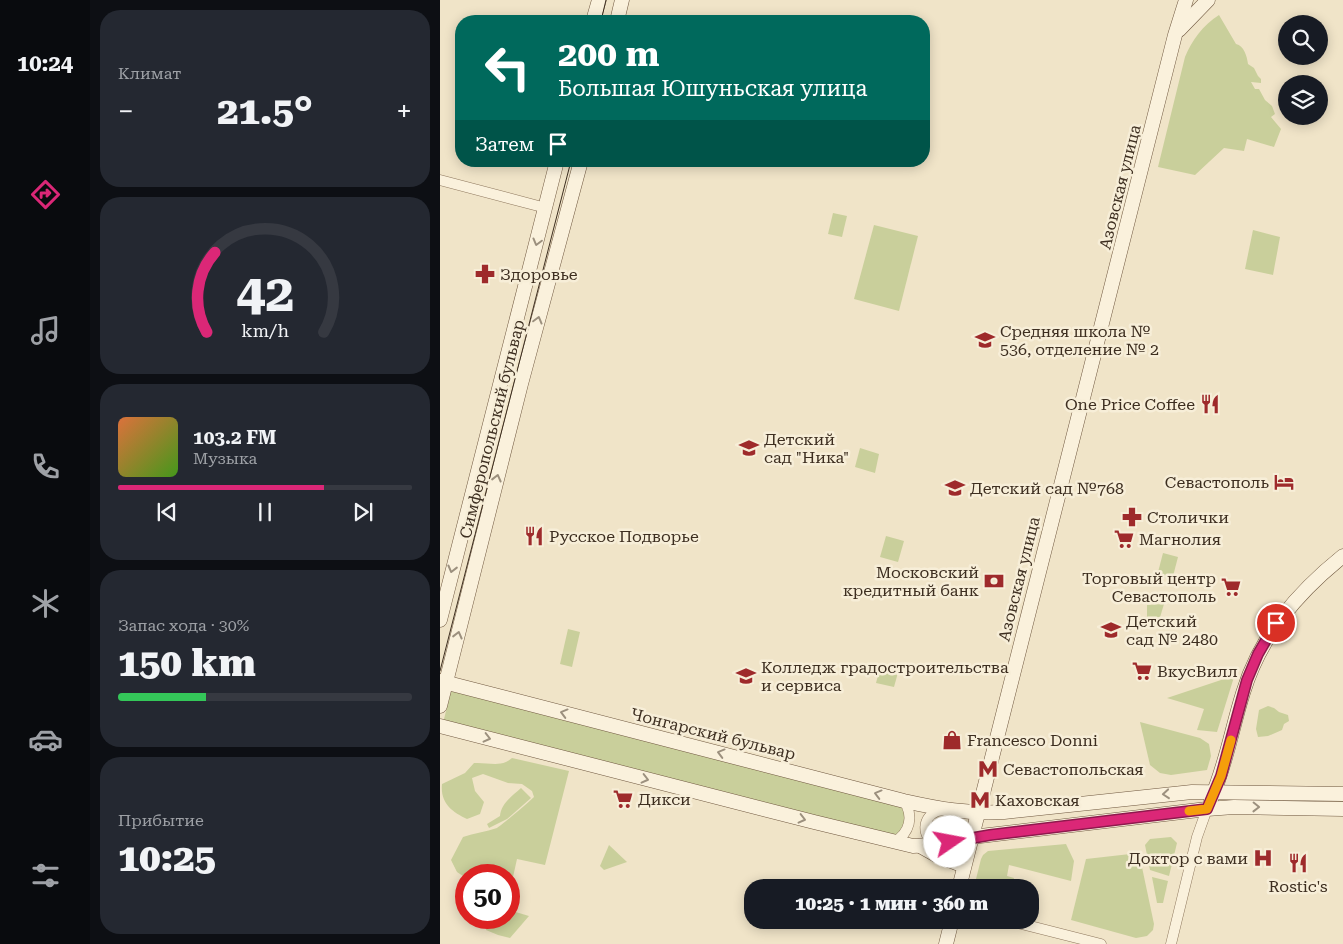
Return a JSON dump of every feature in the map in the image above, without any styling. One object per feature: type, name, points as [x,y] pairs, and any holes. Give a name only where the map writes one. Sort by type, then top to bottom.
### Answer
[{"type":"main road","points":[[595,15],[599,0]]},
{"type":"main road","points":[[618,15],[622,0]]},
{"type":"main road","points":[[1176,35],[1186,0]]},
{"type":"main road","name":"Азовская улица","points":[[961,879],[1176,35],[1208,0]]},
{"type":"main road","name":"Симферопольский бульвар","points":[[440,620],[556,167]]},
{"type":"main road","name":"Симферопольский бульвар","points":[[440,706],[443,682],[579,167]]},
{"type":"main road","points":[[1207,809],[1221,776],[1243,692],[1267,638],[1290,605],[1304,590],[1343,556]]},
{"type":"main road","name":"Чонгарский бульвар","points":[[443,682],[943,810],[978,814],[1162,794],[1214,792],[1343,794]]},
{"type":"main road","points":[[440,726],[894,842],[920,846],[936,845],[972,837],[1207,809],[1234,807],[1343,809]]},
{"type":"main road","points":[[920,846],[936,855],[964,866]]},
{"type":"main road","points":[[946,944],[950,929]]},
{"type":"street","points":[[440,180],[546,208]]},
{"type":"street","points":[[894,842],[904,835],[910,824],[910,812],[904,801]]},
{"type":"street","points":[[1171,944],[1197,837],[1207,809]]},
{"type":"street","points":[[936,845],[928,839],[925,824],[930,815],[938,810],[943,810]]},
{"type":"street","points":[[1039,928],[1101,944]]},
{"type":"green space","points":[[1219,15],[1236,44],[1245,52],[1248,64],[1254,68],[1261,79],[1261,83],[1251,82],[1255,89],[1259,89],[1265,100],[1272,106],[1275,114],[1271,117],[1281,129],[1274,147],[1247,139],[1244,151],[1224,148],[1195,175],[1158,167],[1185,57],[1199,33]]},
{"type":"green space","points":[[833,213],[847,216],[842,237],[828,234]]},
{"type":"green space","points":[[874,225],[918,236],[899,311],[854,299]]},
{"type":"green space","points":[[1253,230],[1280,237],[1273,275],[1245,269]]},
{"type":"green space","points":[[860,448],[879,454],[875,473],[855,467]]},
{"type":"green space","points":[[886,536],[904,541],[898,562],[880,557]]},
{"type":"green space","points":[[1163,553],[1178,557],[1172,580],[1157,576]]},
{"type":"green space","points":[[1164,604],[1158,624],[1147,621],[1147,605]]},
{"type":"green space","points":[[568,629],[580,632],[572,667],[560,664]]},
{"type":"green space","points":[[881,664],[899,669],[894,687],[876,683]]},
{"type":"green space","points":[[1234,677],[1217,732],[1197,730],[1204,709],[1167,698],[1227,678]]},
{"type":"green space","points":[[451,691],[901,806],[907,818],[903,832],[893,839],[443,723]]},
{"type":"green space","points":[[1268,706],[1288,715],[1289,721],[1284,724],[1282,730],[1268,736],[1258,737],[1256,729],[1259,710]]},
{"type":"green space","points":[[1140,722],[1200,738],[1209,744],[1211,756],[1207,770],[1171,775],[1160,773],[1150,765]]},
{"type":"green space","points":[[512,758],[569,771],[545,865],[517,859],[516,864],[455,864],[455,868],[451,860],[463,837],[497,828],[534,797],[532,791],[522,784],[508,783],[483,774],[472,778],[475,791],[484,802],[480,814],[467,819],[452,810],[445,802],[442,784],[465,773],[474,763],[499,764]]},
{"type":"green space","points":[[521,788],[531,798],[507,819],[489,828],[487,824],[500,816],[505,804]]},
{"type":"green space","points":[[1171,837],[1177,843],[1169,876],[1150,870],[1145,845],[1150,839]]},
{"type":"green space","points":[[1066,844],[1074,861],[1071,881],[1009,865],[1007,876],[1014,879],[976,879],[981,859],[988,851]]},
{"type":"green space","points":[[609,845],[627,862],[604,870],[600,866]]},
{"type":"green space","points":[[1139,853],[1154,924],[1153,930],[1147,936],[1136,938],[1071,920],[1086,859]]},
{"type":"green space","points":[[1152,877],[1168,881],[1163,903],[1157,903]]},
{"type":"green space","points":[[520,913],[529,916],[520,926]]},
{"type":"green space","points":[[486,929],[518,929],[510,938]]},
{"type":"tram line","points":[[602,15],[606,0]]},
{"type":"tram line","points":[[440,671],[569,167]]},
{"type":"slow traffic","points":[[1189,811],[1207,809],[1221,776],[1231,740]]},
{"type":"place","name":"Здоровье","points":[[485,274]]},
{"type":"place","name":"Средняя школа № 536, отделение № 2","points":[[985,340]]},
{"type":"place","name":"One Price Coffee","points":[[1210,404]]},
{"type":"place","name":"Детский сад \"Ника\"","points":[[749,448]]},
{"type":"place","name":"Севастополь","points":[[1284,482]]},
{"type":"place","name":"Детский сад №768","points":[[955,488]]},
{"type":"place","name":"Столички","points":[[1132,517]]},
{"type":"place","name":"Русское Подворье","points":[[534,536]]},
{"type":"place","name":"Магнолия","points":[[1124,539]]},
{"type":"place","name":"Московский кредитный банк","points":[[994,581]]},
{"type":"place","name":"Торговый центр Севастополь","points":[[1231,587]]},
{"type":"place","name":"Детский сад № 2480","points":[[1111,630]]},
{"type":"place","name":"ВкусВилл","points":[[1142,671]]},
{"type":"place","name":"Колледж градостроительства и сервиса","points":[[746,676]]},
{"type":"place","name":"Francesco Donni","points":[[952,740]]},
{"type":"place","name":"Севастопольская","points":[[988,769]]},
{"type":"place","name":"Дикси","points":[[623,799]]},
{"type":"place","name":"Каховская","points":[[980,800]]},
{"type":"place","name":"Доктор с вами","points":[[1263,858]]},
{"type":"place","name":"Rostic's","points":[[1298,863]]},
{"type":"route","points":[[950,842],[972,837],[1207,809],[1221,776],[1247,680],[1258,654],[1276,623]]}]
